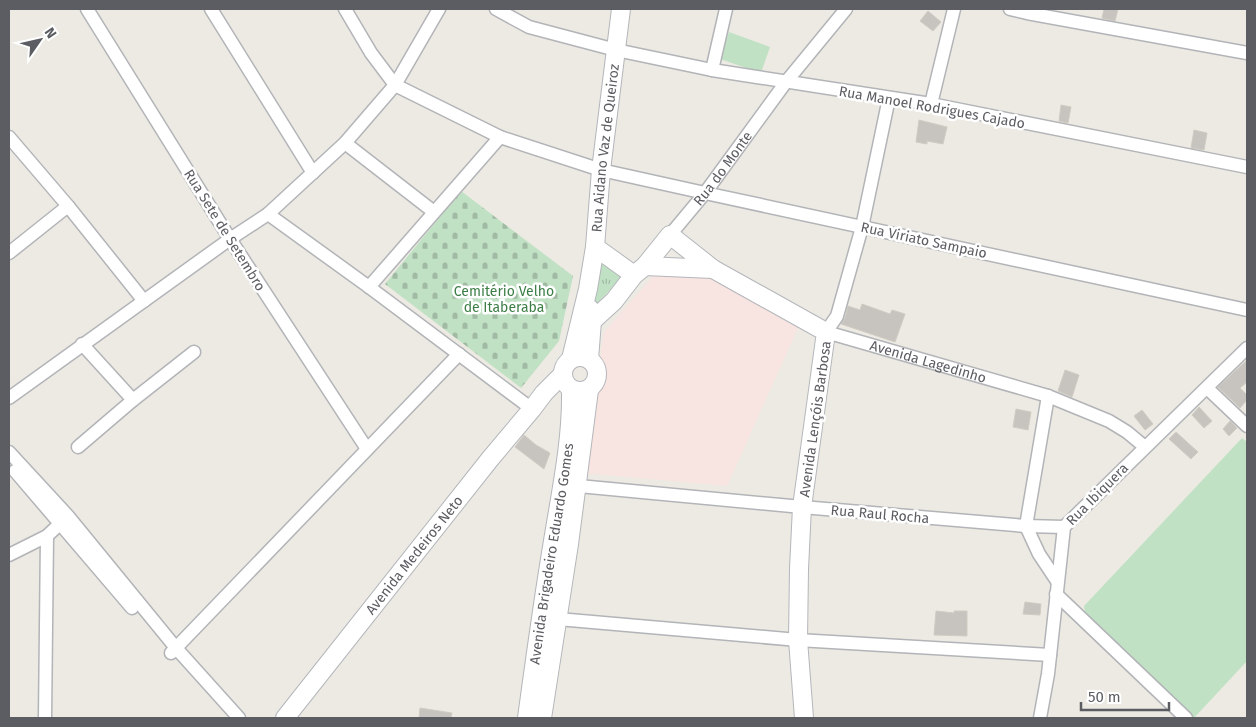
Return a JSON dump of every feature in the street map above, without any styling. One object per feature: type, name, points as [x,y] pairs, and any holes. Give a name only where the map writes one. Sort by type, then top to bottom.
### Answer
[{"type":"street","name":"Rua Sete de Setembro","points":[[87,9],[230,239],[367,449]]},
{"type":"street","points":[[211,9],[313,173]]},
{"type":"street","points":[[345,9],[371,53],[394,85]]},
{"type":"street","points":[[9,398],[82,344],[268,214],[345,143],[394,85],[439,9]]},
{"type":"street","name":"Rua Manoel Rodrigues Cajado","points":[[496,9],[529,27],[616,50],[712,70],[931,104],[1247,167]]},
{"type":"street","name":"Rua Aidano Vaz de Queiroz","points":[[575,376],[595,247],[600,170],[621,9]]},
{"type":"street","points":[[712,70],[726,9]]},
{"type":"street","name":"Rua do Monte","points":[[592,320],[614,301],[706,193],[786,82],[846,9]]},
{"type":"street","points":[[931,104],[954,9]]},
{"type":"street","points":[[1010,9],[1247,53]]},
{"type":"street","name":"Rua Viriato Sampaio","points":[[394,85],[500,137],[600,170],[1247,310]]},
{"type":"street","name":"Avenida Lençóis Barbosa","points":[[804,718],[798,640],[802,508],[826,332],[836,316],[862,227],[889,98]]},
{"type":"street","points":[[9,137],[68,206],[144,301]]},
{"type":"street","points":[[369,287],[500,137]]},
{"type":"street","points":[[345,143],[434,212]]},
{"type":"street","points":[[9,253],[68,206]]},
{"type":"street","points":[[268,214],[532,409]]},
{"type":"street","name":"Avenida Lagedinho","points":[[670,235],[713,269],[826,332],[1048,396],[1109,421],[1127,432],[1145,447]]},
{"type":"street","points":[[595,247],[640,271]]},
{"type":"street","name":"Avenida Lagedinho","points":[[640,271],[713,269]]},
{"type":"street","name":"Rua Aidano Vaz de Queiroz","points":[[575,376],[592,320],[588,289]]},
{"type":"street","points":[[82,344],[133,400]]},
{"type":"street","name":"Rua Ibiquera","points":[[1040,718],[1050,655],[1064,526],[1247,348]]},
{"type":"street","points":[[78,447],[133,400],[194,352]]},
{"type":"street","points":[[173,650],[459,354]]},
{"type":"street","name":"Avenida Medeiros Neto","points":[[285,718],[544,392],[575,376]]},
{"type":"street","name":"Avenida Brigadeiro Eduardo Gomes","points":[[527,718],[561,543],[575,439],[572,407],[575,376]]},
{"type":"street","points":[[1206,388],[1247,426]]},
{"type":"street","points":[[1048,396],[1026,526],[1038,554],[1058,581]]},
{"type":"street","points":[[9,452],[230,718]]},
{"type":"street","points":[[9,463],[64,520]]},
{"type":"street","name":"Rua Raul Rocha","points":[[569,485],[802,508],[1026,526],[1064,526]]},
{"type":"street","points":[[9,555],[47,536],[64,520]]},
{"type":"street","points":[[45,718],[47,536]]},
{"type":"street","name":"Avenida Brigadeiro Eduardo Gomes","points":[[542,718],[558,619],[561,543]]},
{"type":"street","points":[[1056,594],[1186,718]]},
{"type":"street","points":[[558,619],[798,640],[1050,655]]},
{"type":"street","points":[[173,650],[239,718]]},
{"type":"shaded area","points":[[656,273],[701,273],[798,328],[727,486],[583,473],[604,332]]},
{"type":"green space","points":[[729,32],[770,47],[761,73],[720,59]]},
{"type":"green space","name":"Cemitério Velho de Itaberaba","points":[[461,191],[573,276],[559,341],[521,388],[385,284]]},
{"type":"green space","points":[[596,259],[620,274],[620,279],[595,306],[592,304]]},
{"type":"green space","points":[[1242,438],[1247,442],[1247,661],[1192,718],[1086,618],[1084,606]]},
{"type":"building","points":[[1104,9],[1118,9],[1115,21],[1102,18]]},
{"type":"building","points":[[928,11],[941,22],[933,31],[920,21]]},
{"type":"building","points":[[1061,105],[1071,107],[1068,123],[1059,121]]},
{"type":"building","points":[[919,120],[947,127],[943,144],[927,141],[927,144],[916,142]]},
{"type":"building","points":[[1194,130],[1207,133],[1204,150],[1191,148]]},
{"type":"building","points":[[862,304],[890,314],[892,310],[905,314],[895,342],[841,324],[845,318],[848,306],[860,310]]},
{"type":"building","points":[[1247,360],[1247,382],[1240,388],[1247,395],[1247,400],[1240,408],[1218,387]]},
{"type":"building","points":[[1065,370],[1079,375],[1072,397],[1058,391]]},
{"type":"building","points":[[1199,407],[1212,421],[1204,428],[1192,415]]},
{"type":"building","points":[[1016,409],[1031,412],[1028,430],[1013,427]]},
{"type":"building","points":[[1142,410],[1153,424],[1145,430],[1134,416]]},
{"type":"building","points":[[1230,421],[1237,428],[1229,436],[1223,429]]},
{"type":"building","points":[[1176,432],[1198,452],[1191,459],[1169,439]]},
{"type":"building","points":[[524,435],[550,453],[544,469],[515,447]]},
{"type":"building","points":[[1025,602],[1041,604],[1040,615],[1023,614]]},
{"type":"building","points":[[936,611],[954,613],[954,611],[967,611],[967,636],[934,635]]},
{"type":"building","points":[[420,708],[452,713],[451,718],[419,718]]}]
